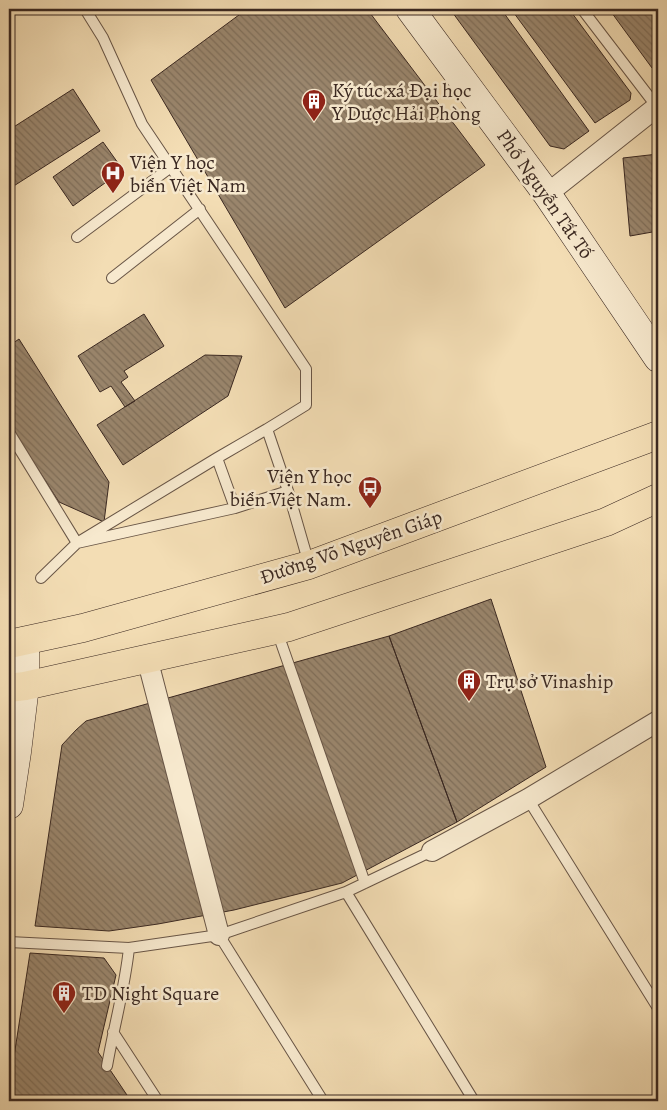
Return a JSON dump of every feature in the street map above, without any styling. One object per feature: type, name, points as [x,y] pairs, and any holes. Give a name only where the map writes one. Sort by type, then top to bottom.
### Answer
[{"type":"main road","name":"Đường Võ Nguyên Giáp","points":[[17,642],[83,628],[309,565],[658,435]]},
{"type":"main road","points":[[17,687],[298,624],[606,522],[658,498]]},
{"type":"street","name":"Phố Nguyễn Tất Tố","points":[[410,9],[547,194],[658,358]]},
{"type":"street","points":[[547,194],[658,107]]},
{"type":"street","points":[[9,805],[17,752],[17,642]]},
{"type":"street","points":[[147,658],[219,935]]},
{"type":"street","points":[[432,851],[528,799],[658,721]]},
{"type":"lane","points":[[41,578],[77,543],[306,405],[306,369],[142,124],[103,38],[85,9]]},
{"type":"lane","points":[[582,9],[658,107]]},
{"type":"lane","points":[[77,237],[171,166]]},
{"type":"lane","points":[[112,278],[200,209]]},
{"type":"lane","points":[[267,429],[288,491],[309,565]]},
{"type":"lane","points":[[9,432],[77,543]]},
{"type":"lane","points":[[217,458],[235,508]]},
{"type":"lane","points":[[77,543],[235,508],[288,491]]},
{"type":"lane","points":[[276,630],[365,882]]},
{"type":"lane","points":[[528,799],[658,1008]]},
{"type":"lane","points":[[9,942],[129,948],[219,935],[346,892],[432,851]]},
{"type":"lane","points":[[346,892],[474,1101]]},
{"type":"lane","points":[[219,935],[323,1101]]},
{"type":"lane","points":[[107,1066],[127,969],[129,948]]},
{"type":"lane","points":[[113,1032],[158,1101]]},
{"type":"building","name":"Ký túc xá Đại học Y Dược Hải Phòng","points":[[247,9],[367,9],[485,165],[285,308],[151,80]]},
{"type":"building","points":[[450,9],[501,9],[589,131],[564,149],[550,146]]},
{"type":"building","points":[[511,9],[569,9],[631,93],[630,100],[595,123]]},
{"type":"building","points":[[609,9],[658,9],[658,69],[652,68]]},
{"type":"building","points":[[73,89],[100,131],[9,189],[9,130]]},
{"type":"building","points":[[103,142],[123,170],[73,206],[53,177]]},
{"type":"building","points":[[658,154],[658,231],[630,236],[623,158]]},
{"type":"building","points":[[144,314],[164,346],[124,371],[128,377],[121,382],[135,401],[125,407],[111,386],[100,392],[78,356]]},
{"type":"building","points":[[19,339],[109,482],[104,522],[59,502],[9,424],[9,346]]},
{"type":"building","points":[[205,355],[242,356],[228,396],[123,465],[97,425]]},
{"type":"building","name":"Trụ sở Vinaship","points":[[491,599],[546,767],[457,822],[389,636]]},
{"type":"building","points":[[389,636],[457,822],[342,883],[234,910],[109,931],[35,926],[62,745],[86,721]]},
{"type":"building","name":"TD Night Square","points":[[30,953],[104,958],[116,975],[98,1052],[131,1101],[9,1101],[9,1089]]},
{"type":"place","name":"Ký túc xá Đại học Y Dược Hải Phòng","points":[[314,122]]},
{"type":"place","name":"Viện Y học biển Việt Nam","points":[[113,194]]},
{"type":"place","name":"Viện Y học biển Việt Nam.","points":[[370,509]]},
{"type":"place","name":"Trụ sở Vinaship","points":[[469,702]]},
{"type":"place","name":"TD Night Square","points":[[64,1014]]}]
